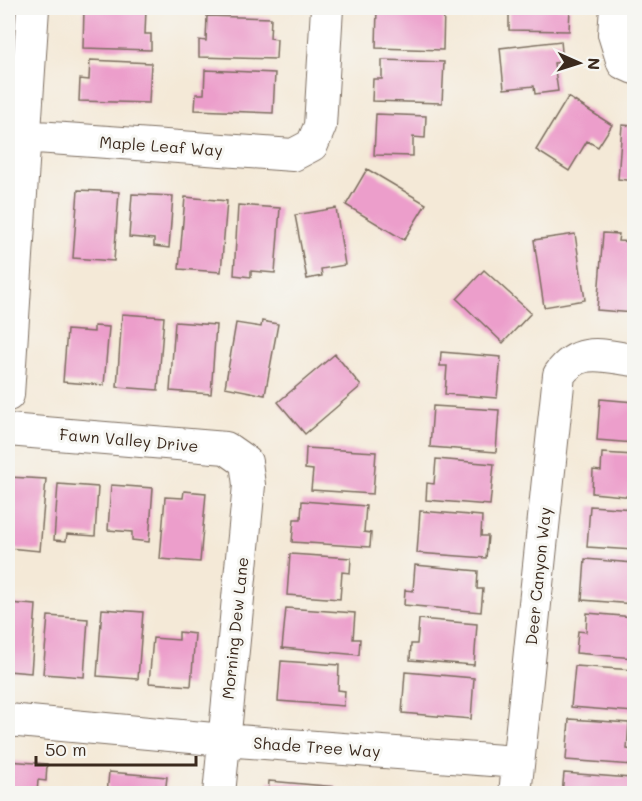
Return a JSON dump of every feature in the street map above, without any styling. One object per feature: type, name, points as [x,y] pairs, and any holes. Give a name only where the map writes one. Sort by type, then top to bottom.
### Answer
[{"type":"street","points":[[8,396],[16,135],[33,8]]},
{"type":"street","name":"Maple Leaf Way","points":[[16,135],[293,155],[312,145],[320,126],[327,8]]},
{"type":"street","points":[[616,8],[614,34],[629,65]]},
{"type":"street","name":"Deer Canyon Way","points":[[515,794],[559,375],[569,361],[587,354],[634,360]]},
{"type":"street","name":"Fawn Valley Drive","points":[[8,430],[226,448],[246,462]]},
{"type":"street","name":"Morning Dew Lane","points":[[219,794],[249,485],[246,462]]},
{"type":"street","name":"Shade Tree Way","points":[[8,720],[224,740],[518,762]]},
{"type":"building","points":[[84,8],[146,8],[145,34],[151,34],[151,50],[83,48]]},
{"type":"building","points":[[377,8],[444,8],[443,50],[376,48]]},
{"type":"building","points":[[509,8],[570,8],[569,31],[509,30]]},
{"type":"building","points":[[207,16],[271,18],[270,38],[277,39],[276,59],[199,57],[199,40],[206,41]]},
{"type":"building","points":[[561,41],[563,62],[554,63],[558,91],[535,94],[534,86],[504,89],[500,48]]},
{"type":"building","points":[[90,60],[151,63],[149,103],[79,101],[80,79],[89,80]]},
{"type":"building","points":[[382,60],[444,62],[442,103],[372,101],[373,79],[382,79]]},
{"type":"building","points":[[205,70],[275,73],[273,113],[195,110],[196,94],[204,94]]},
{"type":"building","points":[[568,97],[612,125],[598,147],[587,141],[569,171],[536,150]]},
{"type":"building","points":[[376,114],[426,116],[425,138],[413,137],[413,156],[374,155]]},
{"type":"building","points":[[622,125],[634,126],[634,181],[618,179]]},
{"type":"building","points":[[367,169],[426,204],[404,240],[346,205]]},
{"type":"building","points":[[78,190],[119,192],[114,261],[73,258]]},
{"type":"building","points":[[132,194],[173,196],[169,248],[154,246],[154,239],[129,237]]},
{"type":"building","points":[[185,197],[227,201],[221,272],[179,269]]},
{"type":"building","points":[[238,205],[280,208],[275,273],[251,271],[251,277],[234,275]]},
{"type":"building","points":[[336,208],[345,265],[321,269],[322,276],[307,279],[295,215]]},
{"type":"building","points":[[603,233],[619,234],[618,241],[634,242],[634,313],[597,310]]},
{"type":"building","points":[[575,234],[585,300],[544,307],[534,240]]},
{"type":"building","points":[[484,270],[531,313],[503,343],[457,299]]},
{"type":"building","points":[[122,314],[164,317],[158,390],[117,387]]},
{"type":"building","points":[[262,321],[278,324],[265,395],[225,387],[236,323],[261,327]]},
{"type":"building","points":[[175,322],[216,325],[211,394],[170,391]]},
{"type":"building","points":[[94,326],[109,327],[104,385],[63,382],[67,330],[94,332]]},
{"type":"building","points":[[441,352],[501,357],[497,398],[445,394],[447,366],[440,366]]},
{"type":"building","points":[[335,354],[361,386],[305,434],[278,402]]},
{"type":"building","points":[[600,399],[634,402],[634,443],[597,440]]},
{"type":"building","points":[[433,406],[499,410],[496,452],[430,447]]},
{"type":"building","points":[[306,448],[376,452],[373,494],[311,490],[313,470],[305,469]]},
{"type":"building","points":[[602,453],[634,455],[634,497],[592,493],[593,470],[601,471]]},
{"type":"building","points":[[436,459],[494,464],[490,505],[426,500],[427,483],[434,484]]},
{"type":"building","points":[[8,477],[46,479],[40,551],[8,548]]},
{"type":"building","points":[[58,484],[98,487],[95,536],[67,534],[66,541],[54,540]]},
{"type":"building","points":[[111,485],[153,488],[149,542],[132,540],[132,532],[108,530]]},
{"type":"building","points":[[184,491],[206,493],[200,562],[160,559],[165,497],[183,498]]},
{"type":"building","points":[[302,501],[366,506],[364,532],[371,533],[370,547],[292,542],[294,519],[301,519]]},
{"type":"building","points":[[590,506],[634,509],[634,550],[587,547]]},
{"type":"building","points":[[420,511],[482,516],[481,536],[488,536],[486,558],[417,553]]},
{"type":"building","points":[[290,554],[351,558],[350,573],[342,572],[340,599],[287,595]]},
{"type":"building","points":[[585,559],[634,563],[634,604],[582,600]]},
{"type":"building","points":[[415,565],[478,571],[477,589],[483,589],[481,612],[404,605],[405,590],[413,591]]},
{"type":"building","points":[[8,603],[36,605],[31,673],[8,671]]},
{"type":"building","points":[[286,608],[355,613],[353,639],[360,639],[359,655],[282,648]]},
{"type":"building","points":[[102,609],[143,612],[138,679],[97,676]]},
{"type":"building","points":[[587,613],[634,617],[634,658],[576,653],[578,631],[586,632]]},
{"type":"building","points":[[48,616],[88,619],[84,677],[43,674]]},
{"type":"building","points":[[419,619],[477,624],[474,665],[410,660],[411,644],[417,644]]},
{"type":"building","points":[[179,632],[195,634],[191,686],[149,683],[153,638],[179,640]]},
{"type":"building","points":[[281,661],[339,665],[338,690],[345,691],[344,706],[278,701]]},
{"type":"building","points":[[575,666],[634,670],[634,712],[571,707]]},
{"type":"building","points":[[405,672],[474,678],[471,719],[402,713]]},
{"type":"building","points":[[569,719],[629,723],[627,749],[634,750],[633,765],[566,760]]},
{"type":"building","points":[[8,761],[47,764],[46,781],[38,780],[37,794],[8,794]]},
{"type":"building","points":[[109,772],[167,777],[165,794],[107,794]]},
{"type":"building","points":[[564,773],[631,778],[630,794],[562,794]]},
{"type":"building","points":[[269,781],[337,787],[337,794],[268,794]]}]
